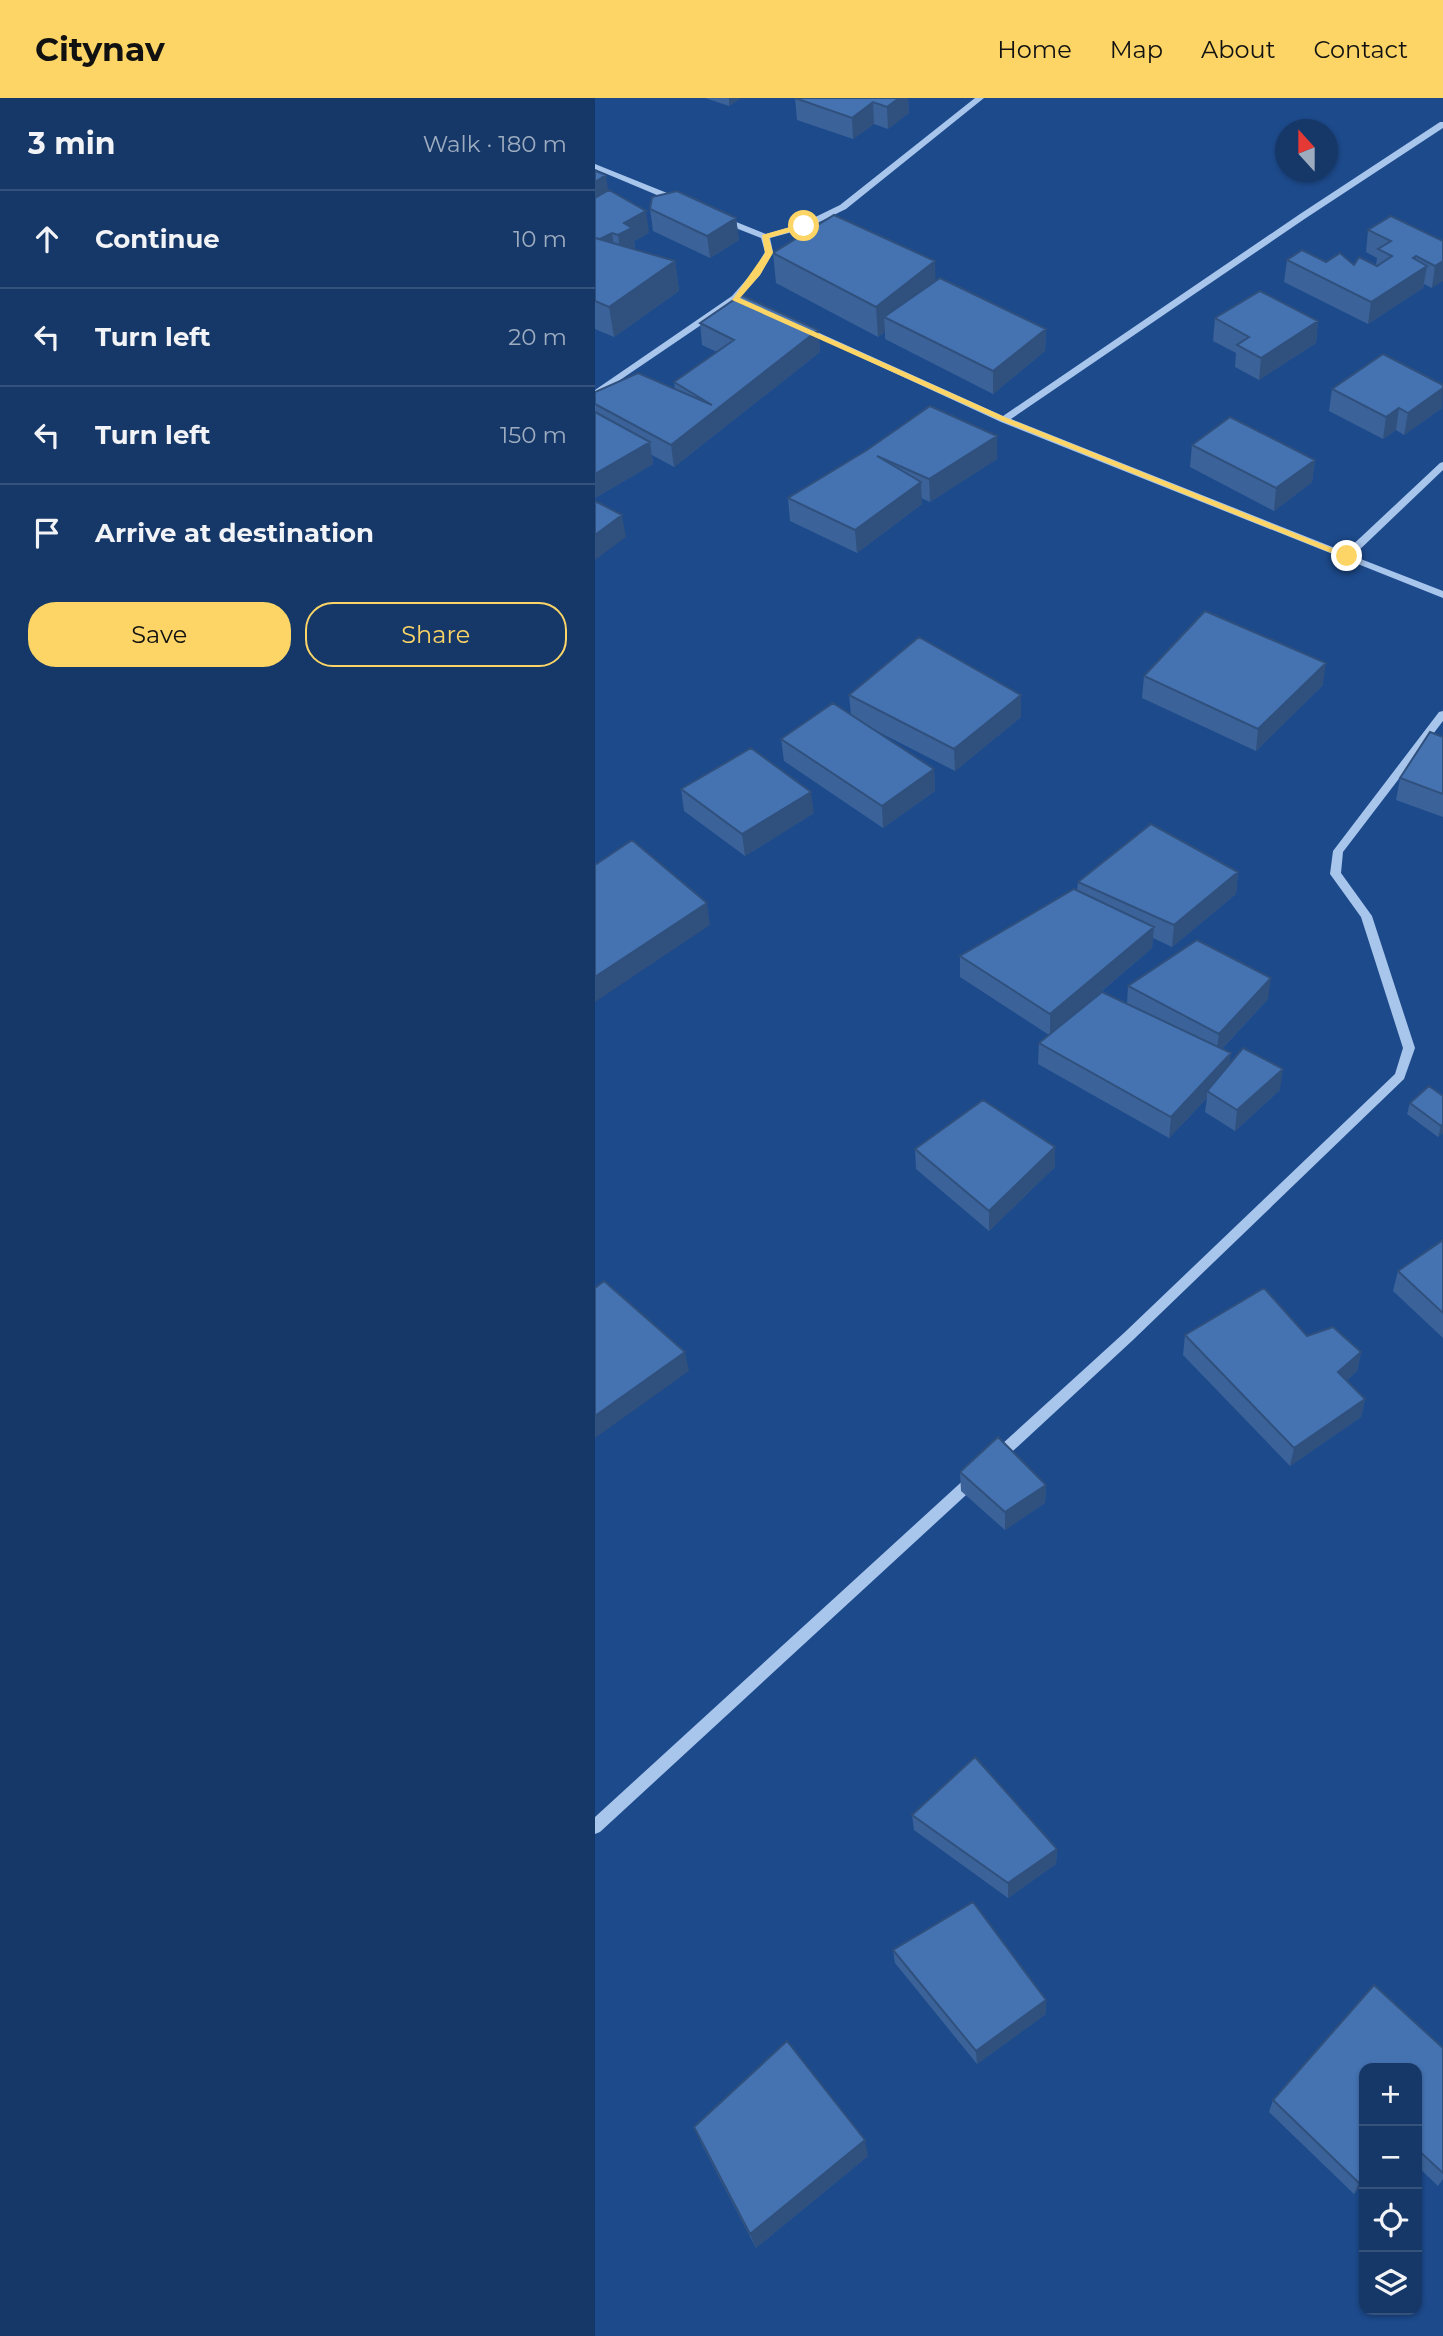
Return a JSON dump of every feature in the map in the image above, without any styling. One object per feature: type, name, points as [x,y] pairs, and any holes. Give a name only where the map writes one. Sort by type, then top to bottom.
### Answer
[{"type":"street","points":[[716,216],[765,237],[804,226],[843,207],[980,98]]},
{"type":"street","points":[[1005,420],[1291,224],[1443,124]]},
{"type":"street","points":[[595,166],[692,206]]},
{"type":"street","points":[[595,394],[735,298],[757,273],[769,253],[765,237]]},
{"type":"street","points":[[735,298],[759,309]]},
{"type":"street","points":[[796,326],[1005,420],[1443,595]]},
{"type":"street","points":[[1347,556],[1443,465]]},
{"type":"street","points":[[595,1827],[1129,1336],[1400,1076],[1409,1048],[1366,916],[1335,874],[1338,851],[1443,714]]},
{"type":"building","points":[[795,98],[899,98],[887,107],[873,102],[852,118]]},
{"type":"building","points":[[595,171],[606,175],[595,182]]},
{"type":"building","points":[[609,190],[646,211],[624,223],[632,228],[618,235],[612,233],[600,239],[595,238],[595,198]]},
{"type":"building","points":[[677,191],[736,218],[707,236],[650,209],[652,197]]},
{"type":"building","points":[[834,215],[935,261],[876,307],[773,253]]},
{"type":"building","points":[[1391,216],[1443,241],[1443,261],[1435,266],[1416,256],[1413,258],[1427,266],[1371,302],[1287,260],[1302,250],[1326,262],[1340,253],[1354,265],[1359,257],[1377,266],[1392,256],[1378,249],[1391,241],[1368,230]]},
{"type":"building","points":[[595,238],[675,261],[609,307],[595,301]]},
{"type":"building","points":[[940,278],[1046,329],[993,371],[884,317]]},
{"type":"building","points":[[1260,291],[1318,321],[1261,358],[1237,345],[1249,337],[1215,318]]},
{"type":"building","points":[[741,295],[818,330],[671,445],[595,404],[595,392],[638,373],[712,405],[674,382],[734,340],[700,323]]},
{"type":"building","points":[[1383,354],[1443,385],[1443,388],[1408,413],[1399,408],[1386,417],[1332,389]]},
{"type":"building","points":[[930,406],[997,436],[929,479],[877,456],[921,482],[855,530],[788,498],[867,450]]},
{"type":"building","points":[[595,412],[650,442],[595,474]]},
{"type":"building","points":[[1230,417],[1315,460],[1276,488],[1192,445]]},
{"type":"building","points":[[595,501],[622,515],[595,535]]},
{"type":"building","points":[[1205,611],[1326,663],[1258,729],[1144,676]]},
{"type":"building","points":[[919,637],[1021,695],[954,749],[849,695]]},
{"type":"building","points":[[833,703],[934,769],[882,806],[781,739]]},
{"type":"building","points":[[1430,732],[1443,737],[1443,794],[1400,778]]},
{"type":"building","points":[[751,748],[811,792],[742,834],[681,789]]},
{"type":"building","points":[[1151,824],[1238,872],[1174,925],[1078,882]]},
{"type":"building","points":[[632,840],[707,903],[595,977],[595,865]]},
{"type":"building","points":[[1074,889],[1154,927],[1050,1014],[960,956]]},
{"type":"building","points":[[1197,940],[1271,978],[1219,1034],[1128,986]]},
{"type":"building","points":[[1102,992],[1231,1053],[1171,1117],[1039,1043]]},
{"type":"building","points":[[1243,1048],[1283,1069],[1237,1110],[1207,1091]]},
{"type":"building","points":[[1429,1086],[1443,1096],[1441,1126],[1410,1103]]},
{"type":"building","points":[[983,1100],[1055,1147],[989,1211],[915,1149]]},
{"type":"building","points":[[1443,1240],[1443,1313],[1398,1271]]},
{"type":"building","points":[[604,1281],[685,1352],[595,1416],[595,1288]]},
{"type":"building","points":[[1264,1288],[1307,1336],[1333,1327],[1361,1352],[1338,1372],[1365,1399],[1294,1448],[1185,1335]]},
{"type":"building","points":[[998,1437],[1046,1485],[1005,1512],[960,1472]]},
{"type":"building","points":[[975,1757],[1057,1849],[1008,1883],[912,1815]]},
{"type":"building","points":[[973,1902],[1046,2000],[976,2051],[893,1950]]},
{"type":"building","points":[[1374,1985],[1443,2048],[1443,2173],[1422,2154],[1422,2063],[1359,2063],[1359,2183],[1273,2100]]},
{"type":"building","points":[[787,2041],[865,2140],[750,2234],[694,2127]]},
{"type":"route","points":[[804,226],[765,237],[769,253],[757,273],[735,298],[1005,420],[1347,556]]}]
